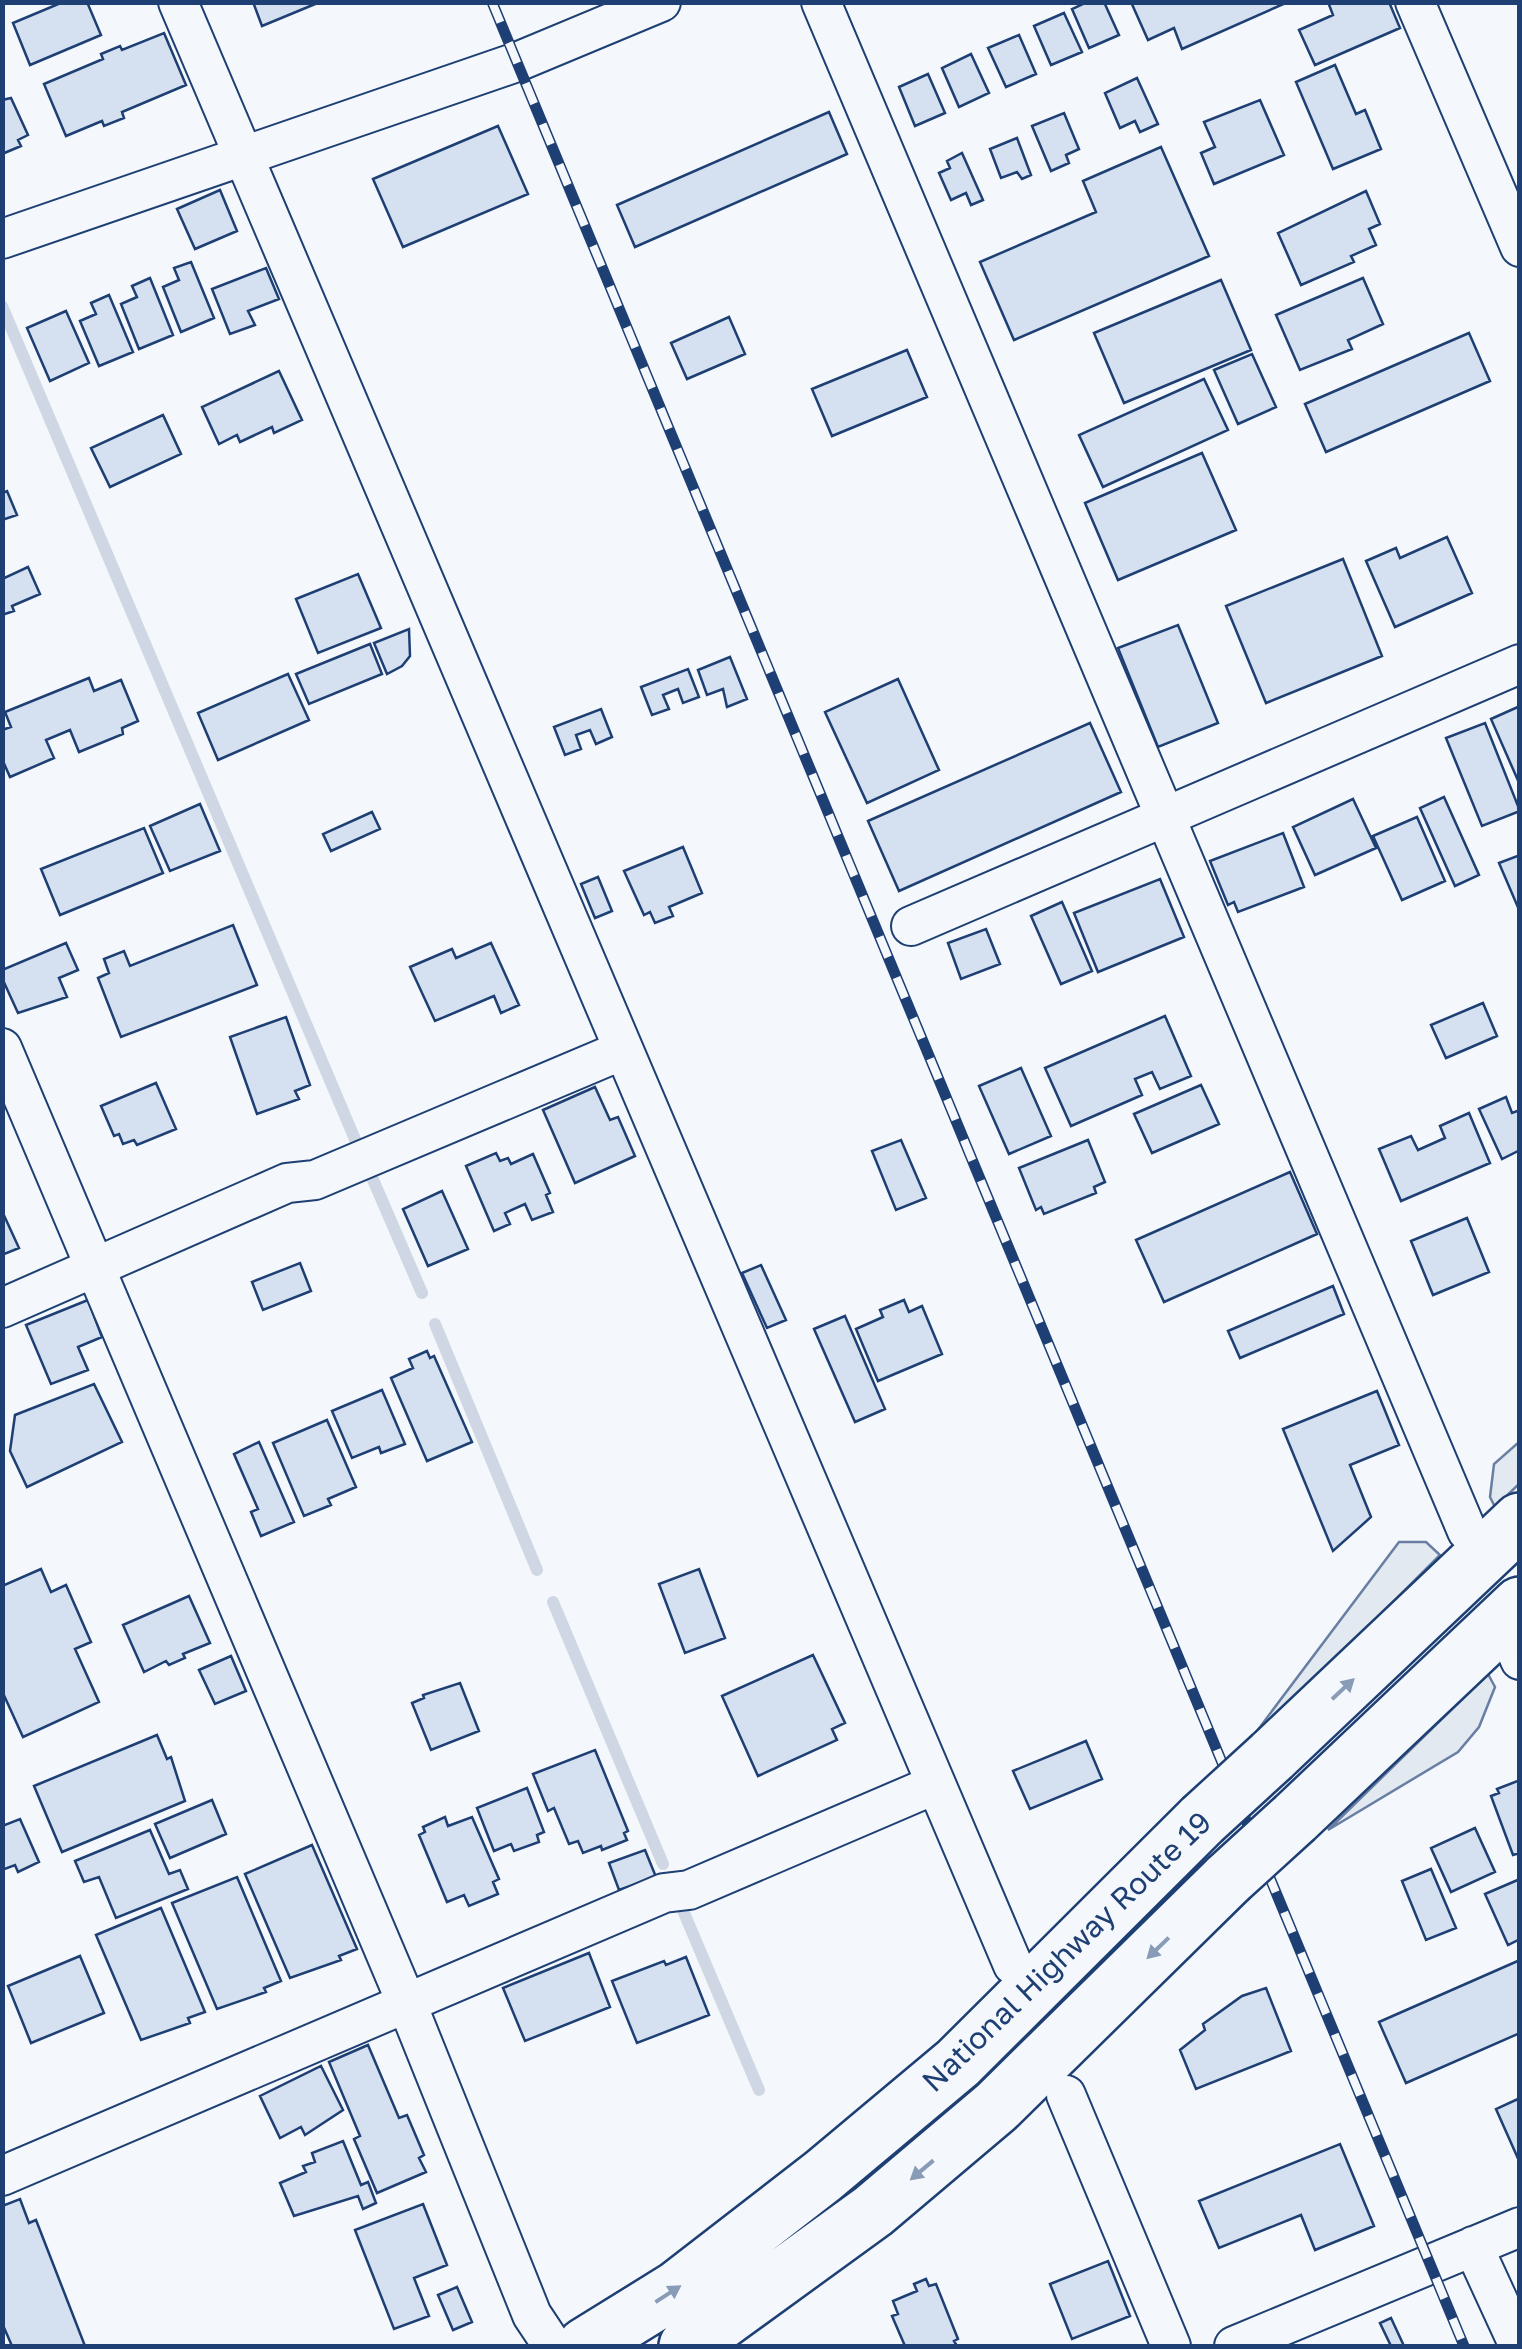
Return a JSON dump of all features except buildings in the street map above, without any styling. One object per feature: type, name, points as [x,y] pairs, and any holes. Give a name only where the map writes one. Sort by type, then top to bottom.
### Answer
[{"type":"highway","name":"National Highway Route 19","points":[[566,2343],[677,2289],[958,2063],[1202,1820],[1272,1756],[1493,1526]]},
{"type":"highway","name":"National Highway Route 19","points":[[687,2346],[873,2212],[996,2107],[1295,1818],[1518,1638]]},
{"type":"street","points":[[178,2],[1013,1965]]},
{"type":"street","points":[[2,239],[517,62],[661,2]]},
{"type":"street","points":[[821,2],[1167,816],[1493,1526]]},
{"type":"street","points":[[1415,2],[1520,246]]},
{"type":"street","points":[[911,926],[1520,664]]},
{"type":"street","points":[[2,1048],[407,2004],[532,2315],[566,2343]]},
{"type":"street","points":[[2,1308],[286,1184],[315,1180],[622,1050]]},
{"type":"street","points":[[2,2176],[664,1894],[689,1890],[934,1785]]},
{"type":"street","points":[[1066,2095],[1171,2346]]},
{"type":"street","points":[[1234,2346],[1520,2227]]},
{"type":"street","points":[[1473,2246],[1520,2346]]},
{"type":"shaded area","points":[[1519,1442],[1519,1484],[1495,1507],[1490,1497],[1494,1464]]},
{"type":"shaded area","points":[[1399,1542],[1426,1542],[1440,1555],[1261,1734],[1257,1731]]},
{"type":"shaded area","points":[[1488,1674],[1495,1687],[1479,1727],[1458,1752],[1328,1830]]},
{"type":"waterway","points":[[2,306],[357,1144]]},
{"type":"waterway","points":[[371,1175],[422,1293]]},
{"type":"waterway","points":[[435,1324],[537,1570]]},
{"type":"waterway","points":[[553,1602],[663,1864]]},
{"type":"waterway","points":[[682,1908],[759,2090]]},
{"type":"railway","points":[[492,2],[1464,2346]]}]
